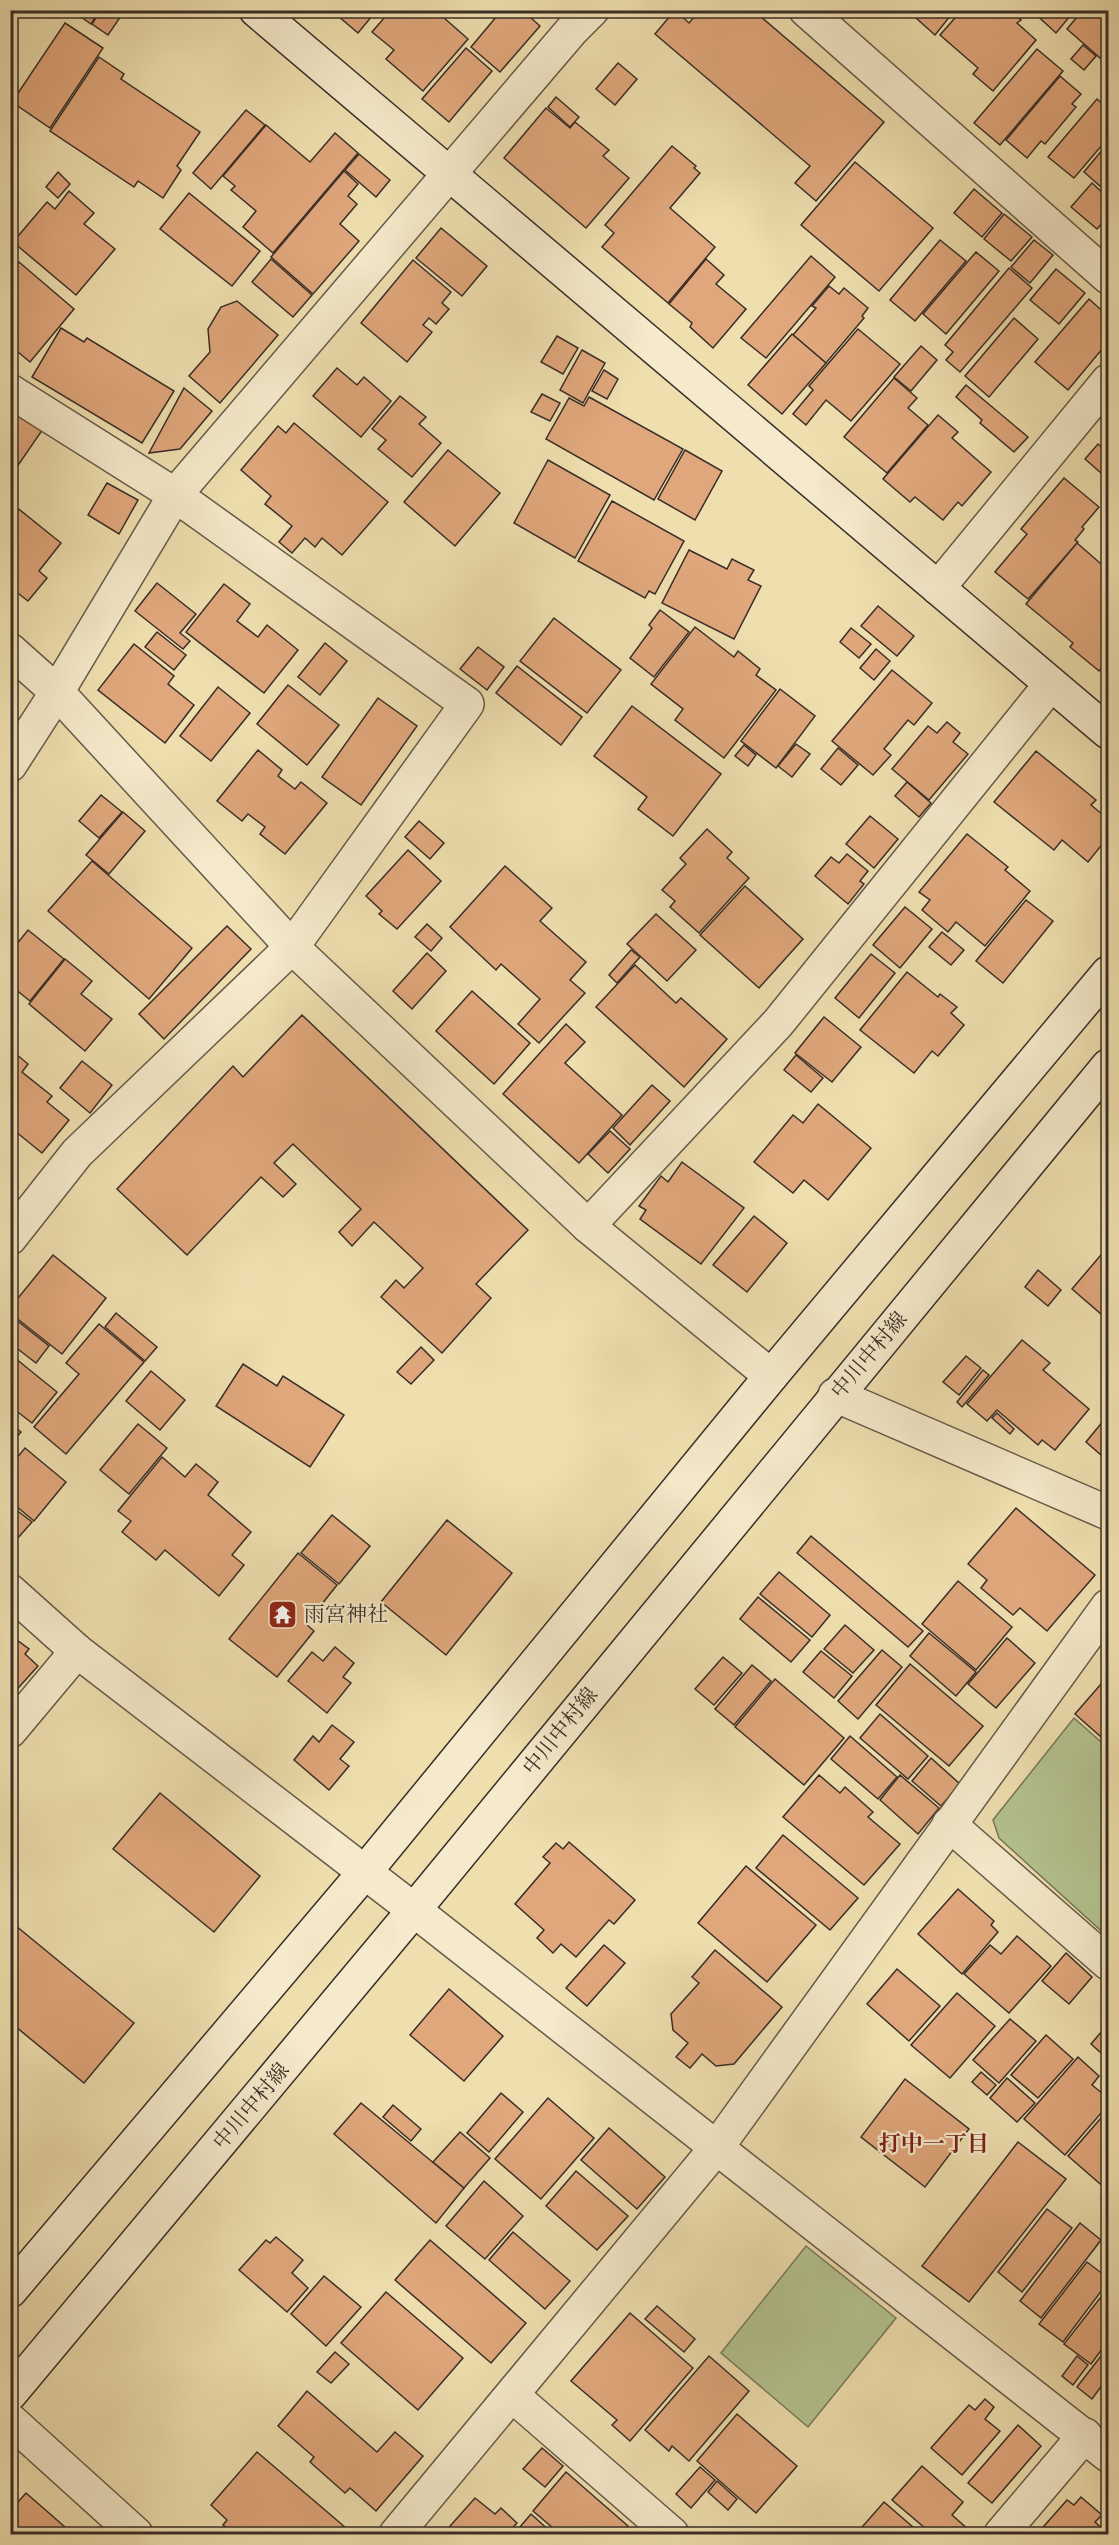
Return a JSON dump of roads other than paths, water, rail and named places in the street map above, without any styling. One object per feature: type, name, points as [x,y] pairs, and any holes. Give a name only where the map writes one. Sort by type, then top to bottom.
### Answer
[{"type":"street","points":[[256,10],[1108,732]]},
{"type":"street","points":[[10,765],[57,692],[175,495],[572,30],[592,10]]},
{"type":"street","points":[[806,10],[1108,277]]},
{"type":"street","points":[[938,588],[1108,381]]},
{"type":"street","points":[[10,391],[175,495],[467,704],[292,947],[77,1153],[10,1238]]},
{"type":"street","points":[[10,650],[57,692],[292,947],[588,1227],[771,1376]]},
{"type":"street","points":[[588,1227],[777,1023],[1052,684]]},
{"type":"street","points":[[10,2291],[364,1873],[771,1376],[1108,973]]},
{"type":"street","name":"中川中村線","points":[[10,2394],[414,1910],[835,1395],[1108,1066]]},
{"type":"street","points":[[835,1395],[1108,1513]]},
{"type":"street","points":[[10,1590],[77,1651],[414,1910],[1097,2445],[1001,2535]]},
{"type":"street","points":[[396,2535],[717,2147],[1108,1606]]},
{"type":"street","points":[[10,1731],[77,1651]]},
{"type":"street","points":[[950,1824],[1108,1963]]},
{"type":"street","points":[[512,2395],[672,2535]]},
{"type":"street","points":[[10,2420],[136,2535]]},
{"type":"place","name":"雨宮神社","points":[[283,1614]]},
{"type":"district","name":"打中一丁目","points":[[934,2144]]}]
